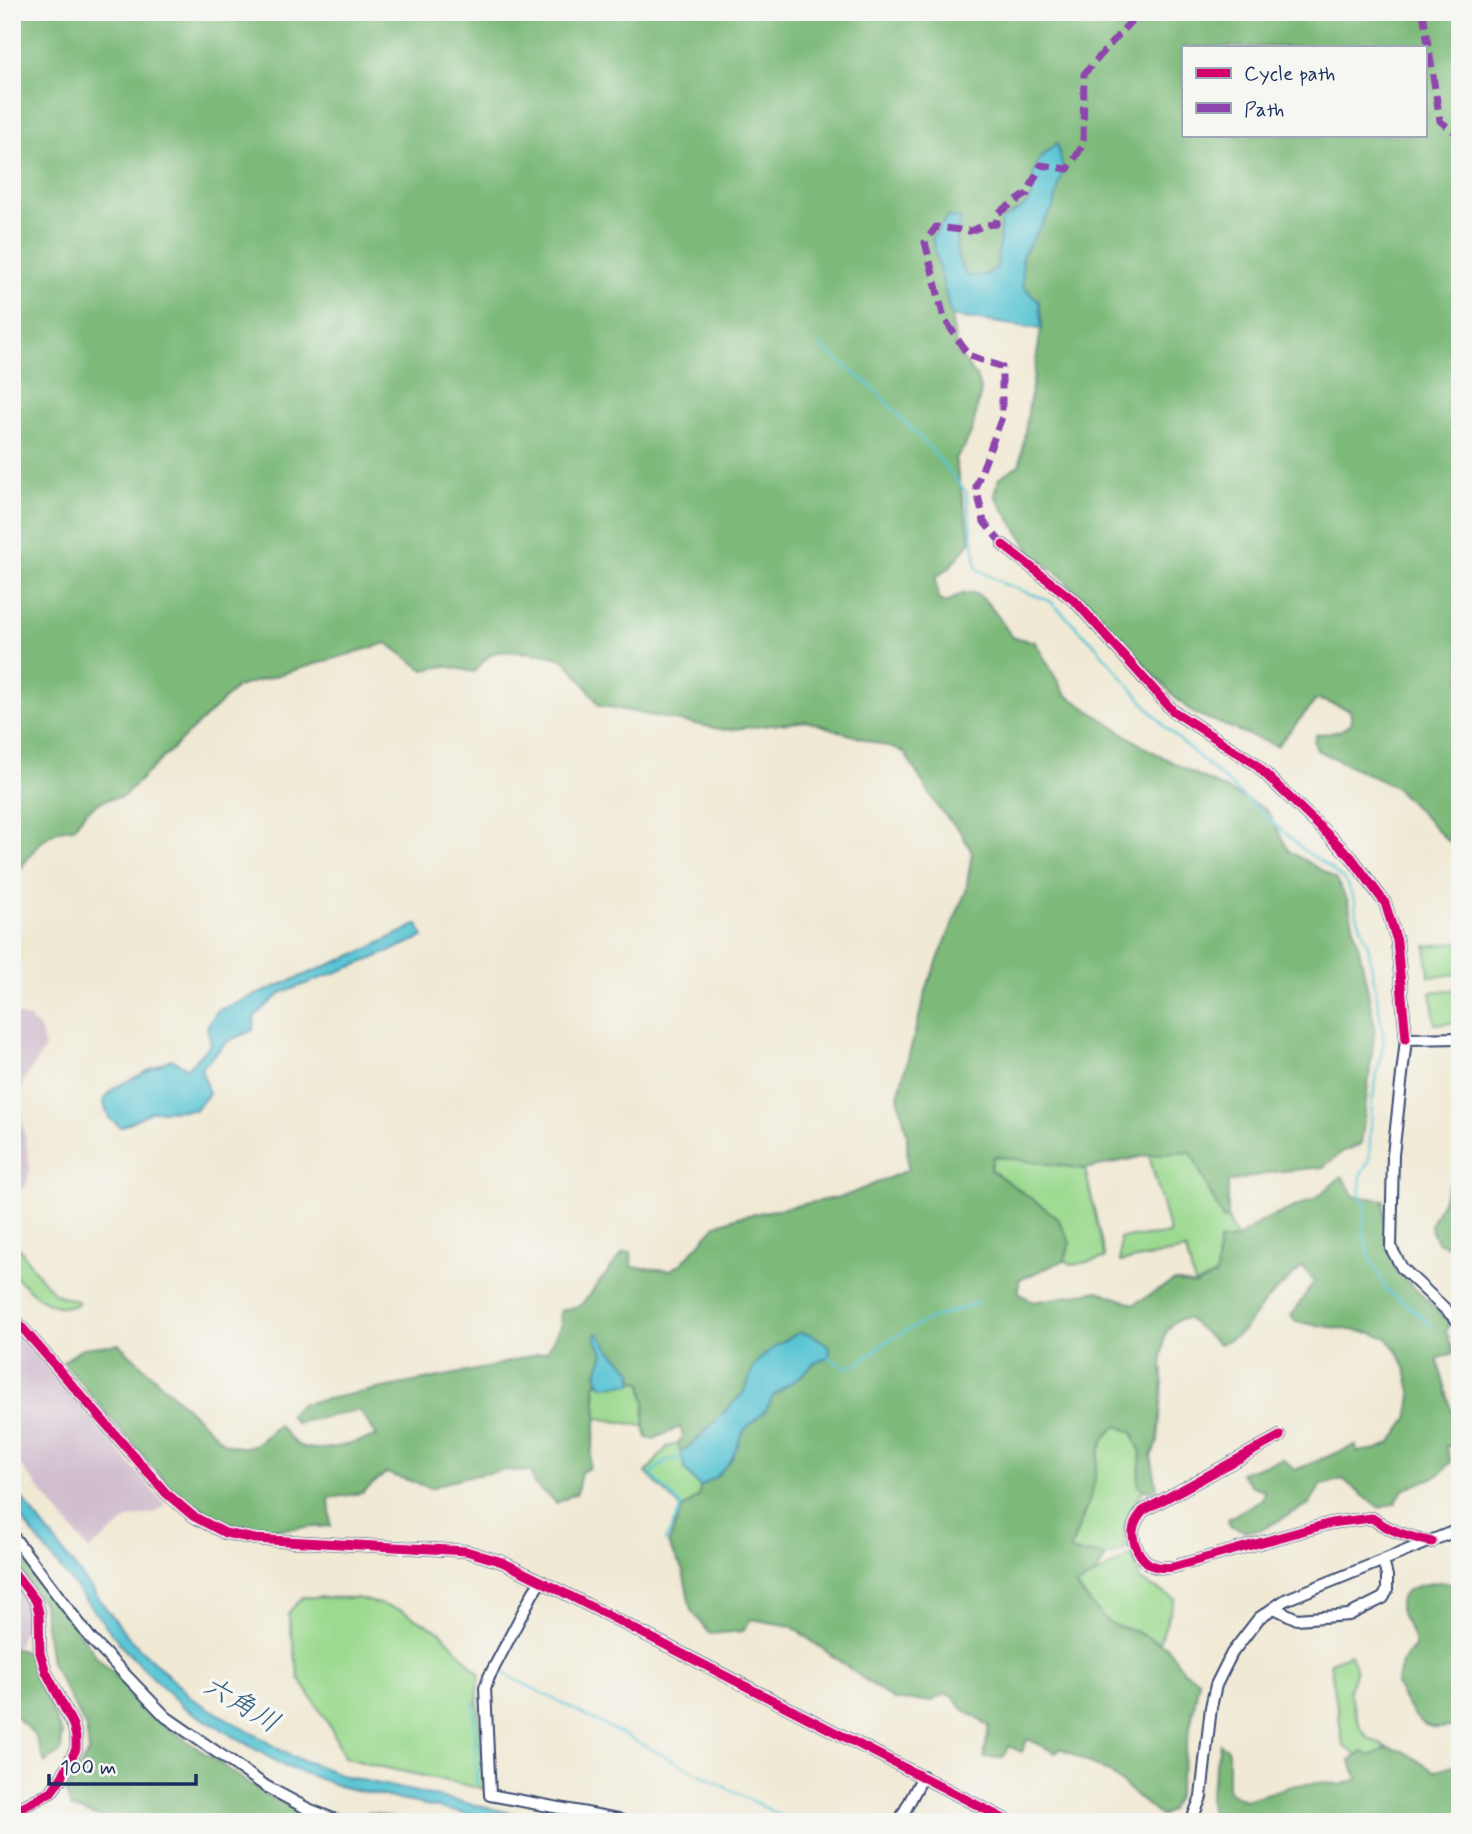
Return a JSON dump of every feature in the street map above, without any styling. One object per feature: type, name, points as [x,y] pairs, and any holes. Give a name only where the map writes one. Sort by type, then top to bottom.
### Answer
[{"type":"street","points":[[1003,545],[1076,602],[1173,711],[1254,763],[1351,857],[1385,903],[1397,941],[1406,1039],[1392,1156],[1391,1248],[1407,1274],[1460,1324]]},
{"type":"street","points":[[1406,1039],[1460,1038]]},
{"type":"street","points":[[12,1316],[166,1493],[193,1516],[225,1533],[255,1539],[466,1551],[502,1562],[1010,1822]]},
{"type":"street","points":[[1280,1436],[1143,1511],[1135,1522],[1132,1533],[1141,1555],[1150,1564],[1162,1568],[1174,1567],[1331,1523],[1372,1518],[1385,1527],[1432,1542]]},
{"type":"street","points":[[1191,1822],[1201,1797],[1216,1685],[1232,1653],[1259,1618],[1285,1600],[1460,1530]]},
{"type":"street","points":[[12,1535],[91,1639],[166,1717],[267,1787],[308,1809],[341,1822]]},
{"type":"street","points":[[1274,1608],[1297,1619],[1349,1615],[1383,1598],[1387,1591],[1387,1576],[1382,1562]]},
{"type":"street","points":[[12,1570],[36,1601],[39,1612],[40,1653],[76,1737],[76,1749],[51,1792],[12,1812]]},
{"type":"street","points":[[541,1581],[485,1688],[490,1795],[625,1822]]},
{"type":"street","points":[[899,1822],[923,1776]]},
{"type":"shaded area","points":[[12,1013],[28,1018],[40,1028],[45,1048],[23,1081],[19,1100],[30,1168],[26,1186],[12,1192]]},
{"type":"shaded area","points":[[12,1326],[165,1505],[155,1513],[129,1518],[89,1550],[21,1466],[12,1451]]},
{"type":"shaded area","points":[[12,1578],[30,1604],[31,1618],[12,1649]]},
{"type":"green space","points":[[12,12],[1460,12],[1460,849],[1456,842],[1448,841],[1395,787],[1317,750],[1314,742],[1316,735],[1340,731],[1352,723],[1350,710],[1317,699],[1277,746],[1193,713],[1060,575],[1032,553],[995,496],[999,478],[1020,464],[1042,323],[1039,302],[1023,286],[1022,256],[1054,206],[1057,143],[1036,166],[1030,201],[1001,221],[998,268],[983,276],[966,275],[956,248],[960,220],[932,238],[957,352],[976,376],[981,391],[972,430],[955,459],[971,541],[949,568],[936,577],[939,600],[946,603],[966,593],[978,595],[989,605],[1012,637],[1035,642],[1065,694],[1144,747],[1266,809],[1289,851],[1336,879],[1348,902],[1375,1027],[1361,1144],[1342,1152],[1323,1167],[1273,1172],[1228,1182],[1228,1218],[1223,1220],[1191,1152],[1149,1155],[1085,1169],[994,1156],[990,1169],[1057,1217],[1070,1242],[1065,1260],[1019,1280],[1019,1293],[1033,1302],[1098,1291],[1134,1304],[1174,1281],[1195,1285],[1216,1275],[1219,1241],[1236,1239],[1262,1221],[1316,1198],[1342,1176],[1354,1196],[1384,1200],[1384,1235],[1396,1271],[1450,1322],[1446,1331],[1454,1353],[1437,1359],[1460,1447],[1446,1446],[1451,1462],[1439,1475],[1403,1490],[1396,1503],[1380,1508],[1343,1479],[1321,1485],[1309,1504],[1261,1530],[1245,1531],[1229,1526],[1228,1519],[1262,1499],[1264,1491],[1251,1485],[1240,1473],[1283,1459],[1295,1470],[1356,1445],[1357,1452],[1378,1449],[1391,1443],[1408,1419],[1412,1396],[1407,1373],[1398,1351],[1387,1338],[1372,1333],[1296,1322],[1291,1316],[1314,1282],[1303,1266],[1266,1301],[1241,1332],[1228,1340],[1218,1344],[1188,1319],[1174,1322],[1165,1334],[1158,1442],[1151,1456],[1157,1487],[1151,1491],[1143,1490],[1138,1484],[1141,1453],[1132,1432],[1118,1426],[1104,1439],[1092,1492],[1070,1550],[1106,1557],[1096,1574],[1076,1586],[1102,1617],[1115,1626],[1130,1629],[1166,1646],[1185,1672],[1199,1680],[1177,1797],[1170,1811],[1160,1816],[1110,1773],[1060,1748],[1056,1753],[1027,1739],[1022,1752],[1008,1746],[1003,1758],[984,1757],[989,1726],[963,1709],[952,1696],[945,1694],[931,1701],[893,1700],[791,1626],[751,1619],[743,1631],[710,1634],[691,1610],[683,1571],[668,1544],[682,1509],[699,1496],[700,1487],[717,1476],[731,1460],[744,1430],[766,1410],[774,1395],[814,1363],[829,1356],[755,1366],[743,1395],[695,1442],[681,1452],[678,1444],[683,1435],[680,1427],[654,1439],[647,1438],[642,1382],[634,1381],[633,1372],[598,1334],[596,1340],[604,1354],[595,1386],[597,1418],[589,1468],[581,1472],[577,1493],[556,1503],[533,1483],[532,1472],[505,1470],[459,1478],[431,1488],[386,1473],[362,1493],[329,1498],[331,1526],[259,1530],[220,1521],[171,1488],[63,1362],[82,1348],[119,1344],[224,1443],[242,1447],[254,1445],[278,1425],[298,1445],[317,1449],[338,1447],[377,1436],[359,1410],[296,1423],[289,1415],[301,1404],[486,1368],[547,1351],[561,1325],[560,1311],[581,1305],[623,1253],[631,1252],[632,1267],[670,1270],[682,1263],[716,1225],[738,1217],[845,1196],[908,1170],[907,1134],[898,1096],[928,984],[966,891],[972,852],[960,831],[939,809],[904,752],[808,721],[725,730],[599,705],[570,666],[555,656],[499,652],[488,656],[474,672],[445,666],[424,670],[387,643],[237,687],[122,797],[100,802],[83,815],[74,828],[53,833],[29,856],[12,883]]},
{"type":"green space","points":[[1460,942],[1460,974],[1429,977],[1426,946]]},
{"type":"green space","points":[[1460,989],[1460,1022],[1435,1024],[1431,992]]},
{"type":"green space","points":[[1191,1152],[1223,1219],[1228,1218],[1236,1239],[1219,1241],[1216,1275],[1195,1285],[1186,1250],[1120,1262],[1120,1238],[1170,1234],[1149,1155]]},
{"type":"green space","points":[[994,1156],[1085,1169],[1105,1258],[1073,1265],[1065,1260],[1070,1242],[990,1169]]},
{"type":"green space","points":[[1460,1163],[1460,1246],[1444,1245],[1437,1242],[1431,1224]]},
{"type":"green space","points":[[12,1239],[52,1291],[79,1302],[66,1307],[57,1306],[40,1299],[25,1287],[12,1273]]},
{"type":"green space","points":[[598,1380],[600,1384],[642,1382],[644,1426],[597,1418],[595,1386]]},
{"type":"green space","points":[[1118,1426],[1132,1432],[1141,1453],[1138,1483],[1143,1490],[1125,1524],[1127,1549],[1106,1557],[1074,1552],[1070,1550],[1092,1492],[1101,1447],[1104,1439]]},
{"type":"green space","points":[[678,1444],[685,1470],[700,1487],[699,1496],[682,1509],[646,1473],[667,1447]]},
{"type":"green space","points":[[12,1542],[98,1658],[167,1727],[267,1796],[324,1822],[115,1822],[71,1808],[66,1792],[89,1751],[86,1727],[51,1663],[43,1603],[12,1557]]},
{"type":"green space","points":[[1132,1555],[1140,1580],[1175,1599],[1159,1643],[1130,1629],[1115,1626],[1102,1617],[1076,1586]]},
{"type":"green space","points":[[1440,1582],[1460,1586],[1460,1724],[1447,1728],[1436,1728],[1419,1721],[1396,1685],[1402,1664],[1414,1647],[1412,1635],[1402,1616],[1401,1599],[1410,1589]]},
{"type":"green space","points":[[303,1597],[357,1598],[401,1610],[441,1632],[480,1675],[477,1689],[484,1789],[344,1757],[332,1730],[299,1678],[288,1613]]},
{"type":"green space","points":[[12,1649],[29,1654],[62,1734],[61,1751],[45,1763],[35,1735],[12,1713]]},
{"type":"green space","points":[[1351,1654],[1356,1669],[1349,1691],[1360,1727],[1368,1738],[1388,1748],[1370,1756],[1363,1752],[1357,1756],[1343,1744],[1330,1662]]},
{"type":"green space","points":[[1220,1744],[1228,1749],[1228,1792],[1245,1800],[1295,1785],[1328,1782],[1340,1785],[1358,1779],[1350,1761],[1363,1752],[1370,1756],[1388,1748],[1403,1751],[1434,1771],[1460,1763],[1460,1822],[1211,1822],[1209,1798]]},
{"type":"green space","points":[[368,1812],[418,1822],[354,1822]]},
{"type":"water","points":[[1057,143],[1063,169],[1054,206],[1022,256],[1023,286],[1039,302],[1042,329],[951,316],[932,238],[948,216],[961,219],[956,248],[966,275],[983,276],[997,268],[1001,221],[1030,201],[1036,165]]},
{"type":"water","points":[[418,924],[423,937],[281,993],[255,1016],[253,1030],[228,1041],[201,1068],[209,1094],[195,1110],[152,1111],[121,1127],[109,1118],[103,1101],[114,1088],[171,1059],[187,1068],[211,1044],[207,1027],[217,1011],[370,948]]},
{"type":"water","points":[[598,1333],[633,1372],[632,1384],[603,1386],[600,1382],[598,1371],[604,1354],[596,1340]]},
{"type":"water","points":[[798,1333],[812,1335],[823,1342],[830,1349],[829,1357],[814,1363],[774,1395],[766,1410],[744,1430],[731,1460],[717,1476],[700,1487],[685,1470],[681,1452],[695,1442],[741,1396],[753,1368],[760,1359]]},
{"type":"water","points":[[12,1485],[129,1638],[193,1699],[291,1756],[348,1777],[553,1822],[503,1822],[342,1787],[284,1766],[183,1707],[125,1650],[12,1507]]},
{"type":"waterway","points":[[819,345],[872,387],[930,448],[966,492],[977,569],[1002,583],[1050,601],[1093,643],[1165,727],[1305,851],[1345,881],[1355,901],[1356,912],[1368,945],[1384,1039],[1372,1101],[1369,1161],[1361,1174],[1360,1193],[1366,1207],[1363,1233],[1370,1257],[1387,1291],[1431,1325]]},
{"type":"waterway","points":[[829,1357],[843,1367],[858,1364],[890,1339],[935,1317],[978,1303]]},
{"type":"waterway","points":[[665,1542],[682,1506],[650,1474],[667,1460],[682,1458]]},
{"type":"waterway","points":[[501,1672],[793,1822]]},
{"type":"waterway","points":[[474,1702],[477,1785]]},
{"type":"marked path","points":[[1003,545],[984,522],[976,486],[1002,417],[1002,367],[968,355],[944,318],[925,242],[936,227],[970,231],[996,224],[998,213],[1027,194],[1041,165],[1068,169],[1083,145],[1084,74],[1139,12]]},
{"type":"marked path","points":[[1423,12],[1440,121],[1460,136]]},
{"type":"cycle path","points":[[1003,545],[1076,602],[1173,711],[1254,763],[1351,857],[1385,903],[1397,941],[1406,1039]]},
{"type":"cycle path","points":[[12,1316],[166,1493],[193,1516],[225,1533],[255,1539],[466,1551],[502,1562],[1010,1822]]},
{"type":"cycle path","points":[[1280,1436],[1143,1511],[1133,1531],[1137,1550],[1143,1559],[1154,1566],[1173,1567],[1331,1523],[1372,1518],[1400,1533],[1432,1542]]},
{"type":"cycle path","points":[[12,1570],[36,1601],[40,1653],[76,1737],[76,1749],[51,1792],[12,1812]]},
{"type":"water label","name":"六角川","points":[[242,1703]]}]
